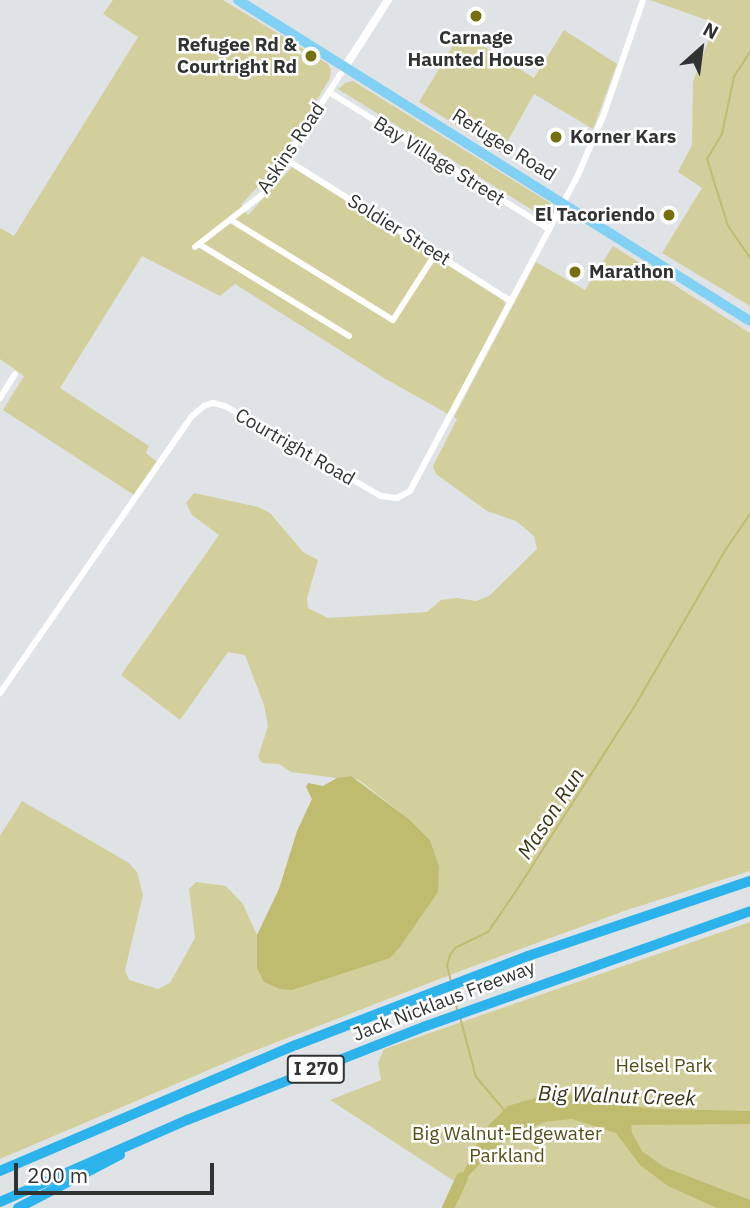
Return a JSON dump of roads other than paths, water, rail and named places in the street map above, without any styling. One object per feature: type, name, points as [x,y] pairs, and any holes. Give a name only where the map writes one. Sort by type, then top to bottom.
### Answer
[{"type":"highway","name":"Jack Nicklaus Freeway","points":[[0,1171],[218,1076],[465,979],[750,881]]},
{"type":"highway","name":"Jack Nicklaus Freeway","points":[[0,1202],[187,1120],[446,1018],[750,911]]},
{"type":"highway","points":[[18,1208],[187,1120]]},
{"type":"main road","name":"Refugee Road","points":[[238,0],[750,321]]},
{"type":"street","points":[[345,67],[388,0]]},
{"type":"street","name":"Courtright Road","points":[[0,693],[199,409],[210,404],[225,406],[381,496],[402,497],[412,488],[563,204],[604,114],[643,0]]},
{"type":"street","name":"Askins Road","points":[[345,67],[264,192],[197,246],[349,336]]},
{"type":"street","name":"Bay Village Street","points":[[329,92],[550,229]]},
{"type":"street","name":"Soldier Street","points":[[287,160],[512,301]]},
{"type":"street","points":[[231,220],[393,320],[436,253]]},
{"type":"street","points":[[0,398],[15,374]]},
{"type":"waterway","name":"Mason Run","points":[[750,52],[734,77],[722,134],[707,159],[728,226],[750,258]]},
{"type":"waterway","name":"Mason Run","points":[[451,981],[447,966],[450,955],[455,948],[488,932],[516,891],[633,709],[726,549],[750,514]]},
{"type":"waterway","name":"Mason Run","points":[[452,990],[457,1009]]},
{"type":"waterway","name":"Mason Run","points":[[460,1017],[476,1077],[505,1111]]},
{"type":"waterway","name":"Big Walnut Creek","points":[[448,1208],[462,1178]]},
{"type":"place","name":"Carnage Haunted House","points":[[476,16]]},
{"type":"place","name":"Refugee Rd & Courtright Rd","points":[[311,56]]},
{"type":"place","name":"Korner Kars","points":[[556,137]]},
{"type":"place","name":"El Tacoriendo","points":[[669,215]]},
{"type":"place","name":"Marathon","points":[[575,272]]},
{"type":"park label","name":"Helsel Park","points":[[664,1066]]},
{"type":"park label","name":"Big Walnut-Edgewater Parkland","points":[[507,1145]]}]
